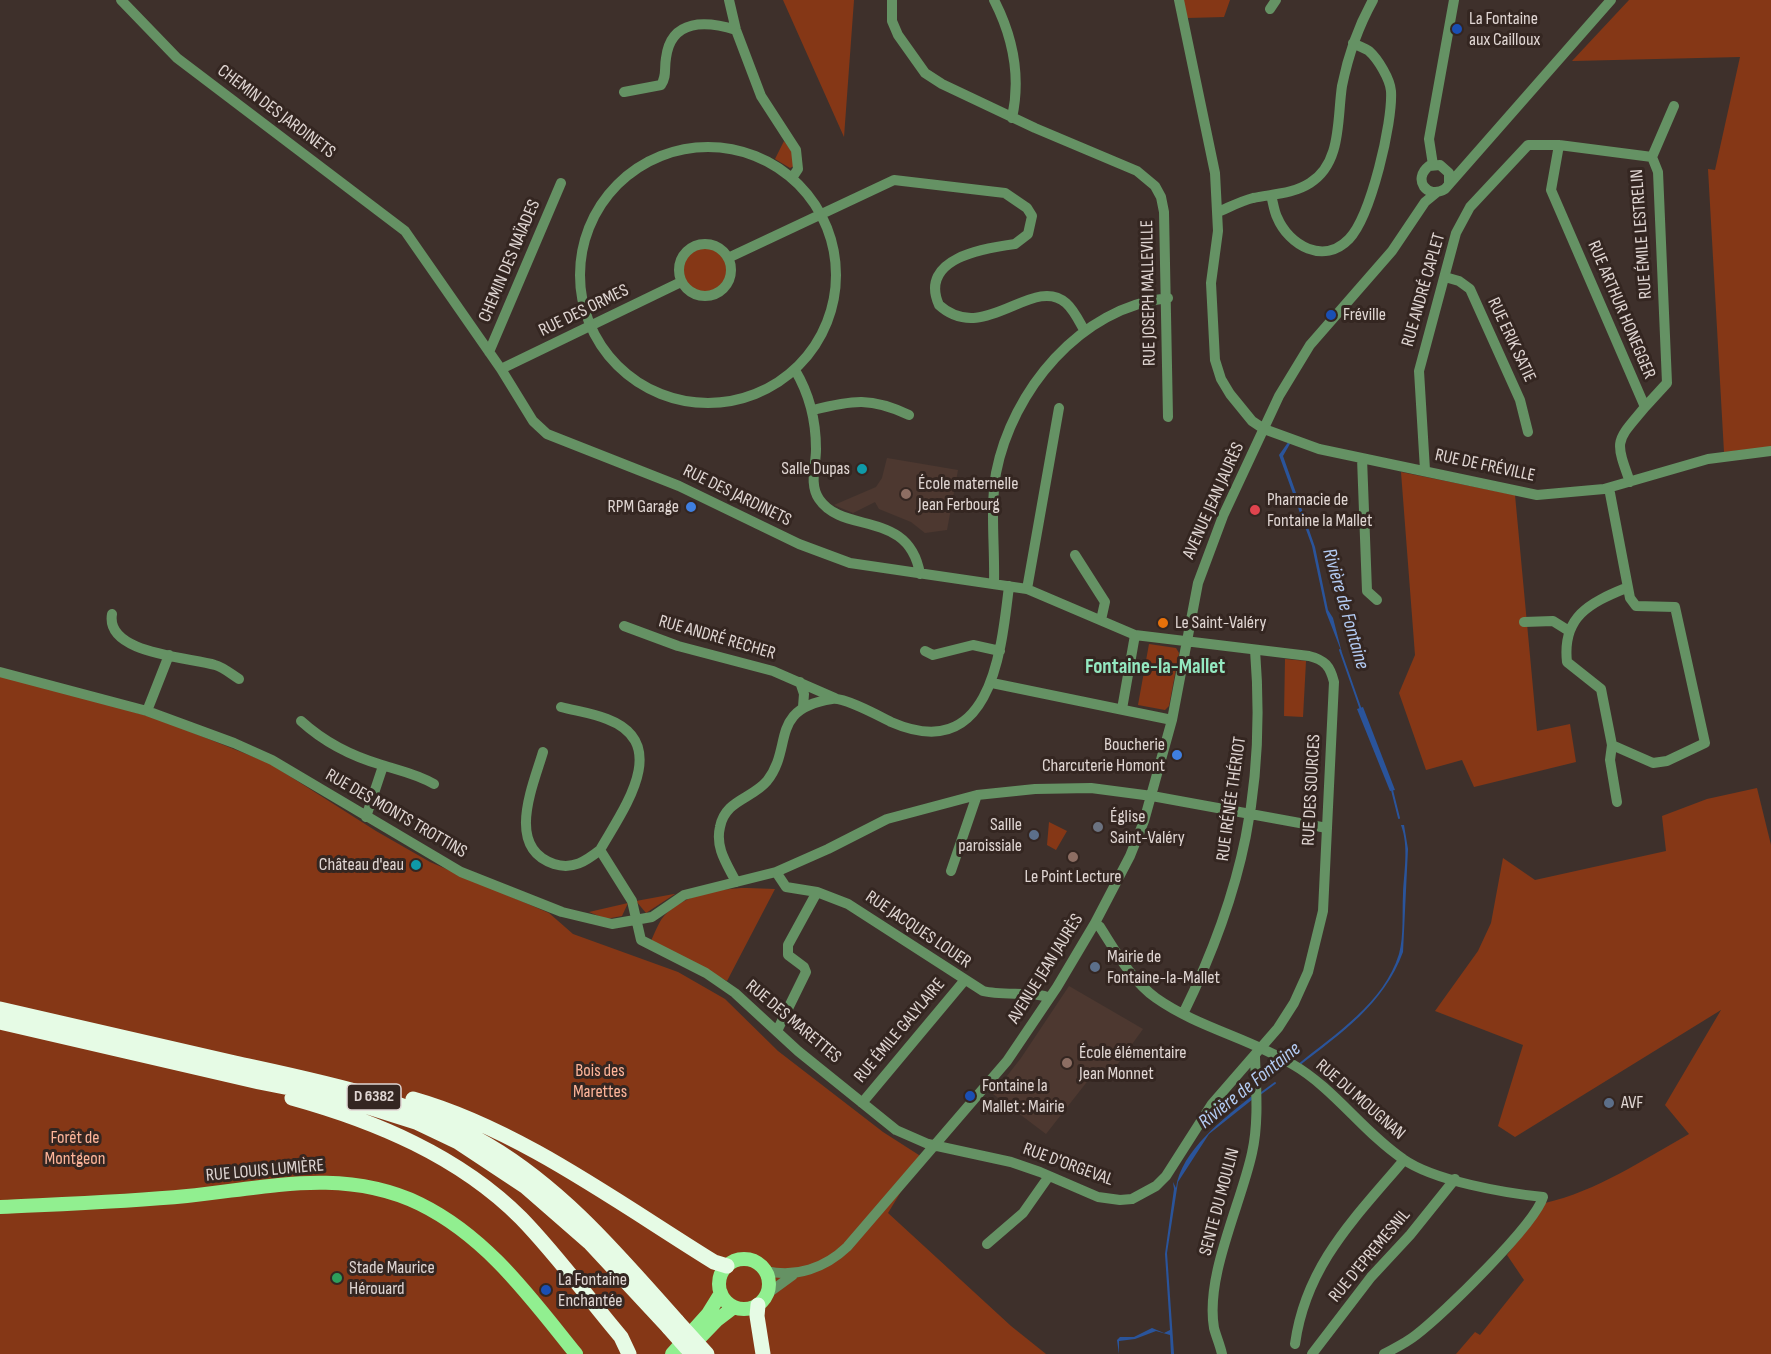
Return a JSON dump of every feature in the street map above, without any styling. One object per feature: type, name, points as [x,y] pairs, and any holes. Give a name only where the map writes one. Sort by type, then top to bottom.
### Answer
[{"type":"highway","name":"D 6382","points":[[0,1009],[397,1103],[433,1117],[489,1145],[568,1204],[673,1324],[692,1354]]},
{"type":"highway","name":"D 6382","points":[[0,1022],[340,1098],[416,1122],[458,1142],[491,1162],[550,1207],[707,1354]]},
{"type":"highway","points":[[116,1048],[337,1110],[401,1136],[468,1176],[520,1218],[621,1337],[629,1354]]},
{"type":"highway","points":[[208,1057],[346,1081],[442,1108],[494,1130],[714,1262],[727,1266]]},
{"type":"highway","points":[[763,1299],[757,1316],[763,1354]]},
{"type":"main road","name":"RUE LOUIS LUMIÈRE","points":[[0,1206],[187,1196],[311,1181],[377,1190],[418,1203],[478,1242],[521,1284],[576,1354]]},
{"type":"main road","points":[[672,1354],[708,1314],[721,1293],[720,1279],[727,1266],[738,1259],[751,1260],[762,1266],[769,1278],[763,1299],[751,1308],[734,1307],[717,1320],[685,1354]]},
{"type":"main road","points":[[721,1293],[734,1307]]},
{"type":"street","name":"CHEMIN DES JARDINETS","points":[[121,0],[177,58],[390,218],[417,245]]},
{"type":"street","points":[[729,0],[736,30],[761,96],[796,150],[798,169],[792,178]]},
{"type":"street","name":"RUE JOSEPH MALLEVILLE","points":[[892,0],[892,21],[898,35],[925,73],[942,84],[1012,117],[1137,171],[1155,186],[1161,197],[1164,212],[1168,298],[1168,417]]},
{"type":"street","points":[[994,0],[1004,18],[1017,79],[1012,117]]},
{"type":"street","name":"RUE DE FRÉVILLE","points":[[1179,0],[1209,134],[1218,212],[1211,283],[1215,360],[1221,379],[1244,414],[1264,429],[1318,449],[1537,495],[1579,493],[1609,488],[1708,459],[1771,451]]},
{"type":"street","points":[[1218,212],[1250,199],[1291,191],[1312,182],[1330,161],[1335,145],[1342,86],[1353,43],[1373,0]]},
{"type":"street","points":[[1432,165],[1429,139],[1454,0]]},
{"type":"street","points":[[1478,154],[1457,166],[1444,168],[1432,165],[1423,171],[1423,186],[1436,193],[1445,189],[1478,154],[1611,0]]},
{"type":"street","points":[[624,92],[661,85],[665,78],[669,45],[681,31],[707,22],[736,30]]},
{"type":"street","points":[[1271,195],[1276,216],[1286,234],[1310,251],[1320,252],[1343,245],[1351,237],[1362,217],[1386,138],[1391,90],[1387,78],[1369,51],[1353,43]]},
{"type":"street","points":[[1652,157],[1674,106]]},
{"type":"street","name":"RUE ANDRÉ CAPLET","points":[[1425,470],[1419,371],[1456,233],[1470,207],[1528,145],[1559,145],[1652,157]]},
{"type":"street","name":"RUE ARTHUR HONEGGER","points":[[1559,145],[1551,190],[1645,407],[1619,438],[1618,448],[1630,482]]},
{"type":"street","points":[[712,147],[750,155],[768,162],[792,178],[808,195],[821,215],[833,247],[836,280],[831,314],[816,344],[795,370],[766,390],[734,401],[699,403],[676,399],[665,396],[634,380],[609,357],[590,328],[581,291],[579,272],[583,243],[593,216],[604,200],[631,172],[683,149],[712,147]]},
{"type":"street","name":"RUE ÉMILE LESTRELIN","points":[[1645,407],[1667,383],[1658,172],[1652,157]]},
{"type":"street","points":[[1444,168],[1450,176],[1449,183]]},
{"type":"street","points":[[728,258],[894,180],[989,189],[1005,193],[1027,208],[1032,216],[1028,234],[1015,244],[964,253],[951,262],[942,271],[935,289],[939,305],[956,316],[976,318],[990,316],[1041,296],[1050,296],[1066,303],[1084,330]]},
{"type":"street","name":"CHEMIN DES NAÏADES","points":[[489,352],[561,183]]},
{"type":"street","name":"AVENUE JEAN JAURÈS","points":[[1405,231],[1423,186]]},
{"type":"street","name":"AVENUE JEAN JAURÈS","points":[[763,1299],[776,1284],[796,1273],[817,1268],[837,1257],[936,1146],[1007,1061],[1095,923],[1130,856],[1152,796],[1172,720],[1204,560],[1279,396],[1310,345],[1374,273],[1425,202],[1436,193]]},
{"type":"street","points":[[702,244],[714,245],[728,258],[731,274],[728,282],[715,294],[697,296],[687,290],[681,282],[679,262],[689,249],[702,244]]},
{"type":"street","name":"RUE DES JARDINETS","points":[[417,245],[501,369],[533,421],[556,439],[679,486],[799,544],[849,563],[994,583],[1027,590],[1135,635],[1186,643]]},
{"type":"street","name":"RUE ERIK SATIE","points":[[1445,277],[1459,281],[1470,290],[1520,400],[1528,432]]},
{"type":"street","name":"RUE DES ORMES","points":[[501,369],[590,328],[681,282]]},
{"type":"street","points":[[994,583],[994,497],[1002,450],[1017,413],[1030,390],[1052,362],[1084,330],[1126,309],[1168,298]]},
{"type":"street","points":[[795,370],[813,410],[816,450],[814,487],[818,498],[833,512],[885,528],[898,538],[918,560],[920,574]]},
{"type":"street","points":[[813,410],[854,400],[889,405],[909,415]]},
{"type":"street","points":[[1027,590],[1059,408]]},
{"type":"street","points":[[1362,458],[1366,591],[1377,600]]},
{"type":"street","points":[[1609,488],[1626,588],[1636,606],[1675,607],[1705,742],[1667,761],[1653,763],[1612,745]]},
{"type":"street","points":[[1075,555],[1104,602],[1101,620]]},
{"type":"street","name":"RUE ANDRÉ RECHER","points":[[624,626],[678,646],[743,661],[800,682],[912,730],[932,733],[948,729],[972,714],[992,683],[1000,651],[1010,586]]},
{"type":"street","points":[[1617,802],[1610,759],[1612,745],[1601,689],[1567,662],[1566,647],[1569,631],[1592,603],[1626,588]]},
{"type":"street","points":[[112,614],[110,624],[114,632],[125,641],[169,655],[218,666],[239,679]]},
{"type":"street","points":[[1524,622],[1553,621],[1569,631]]},
{"type":"street","points":[[1122,709],[1135,635]]},
{"type":"street","name":"RUE DES SOURCES","points":[[1186,643],[1320,659],[1331,671],[1334,682],[1323,911],[1318,941],[1308,972],[1294,1003],[1263,1048]]},
{"type":"street","points":[[924,651],[933,655],[973,645],[1000,651]]},
{"type":"street","name":"RUE IRÉNÉE THÉRIOT","points":[[1183,1014],[1221,926],[1241,864],[1251,814],[1259,732],[1255,650]]},
{"type":"street","points":[[147,711],[169,655]]},
{"type":"street","name":"RUE DES MONTS TROTTINS","points":[[0,672],[147,711],[234,742],[272,760],[461,872],[562,912],[590,916],[612,924],[662,912],[684,895],[776,872],[887,819],[977,795],[1035,789],[1091,788],[1152,796],[1327,828]]},
{"type":"street","points":[[736,882],[722,856],[718,842],[720,826],[725,813],[734,803],[760,788],[775,768],[789,723],[803,706],[804,694],[800,682]]},
{"type":"street","points":[[992,683],[1172,720]]},
{"type":"street","points":[[803,706],[835,698]]},
{"type":"street","points":[[543,752],[526,813],[529,844],[545,861],[557,865],[572,866],[585,862],[600,849],[636,785],[641,766],[638,748],[626,730],[608,719],[561,707]]},
{"type":"street","points":[[301,721],[316,734],[349,753],[383,766],[417,774],[434,784]]},
{"type":"street","points":[[366,817],[383,766]]},
{"type":"street","points":[[951,871],[977,795]]},
{"type":"street","name":"RUE DES MARETTES","points":[[600,849],[632,901],[635,920],[644,942],[721,983],[756,1010],[777,1032],[896,1130],[936,1146]]},
{"type":"street","name":"RUE JACQUES LOUER","points":[[776,872],[786,887],[817,892],[848,904],[869,916],[983,992],[999,996],[1043,994],[1049,998]]},
{"type":"street","points":[[777,1032],[806,972],[804,967],[788,954],[788,945],[817,892]]},
{"type":"street","name":"RUE DU MOUGNAN","points":[[1095,923],[1136,979],[1155,998],[1183,1014],[1263,1048],[1293,1064],[1404,1160],[1455,1179],[1543,1197],[1521,1231],[1461,1294],[1415,1336],[1384,1354]]},
{"type":"street","name":"RUE ÉMILE GALYLAIRE","points":[[862,1103],[964,981]]},
{"type":"street","name":"RUE D'ORGEVAL","points":[[936,1146],[1011,1162],[1108,1199],[1132,1199],[1144,1194],[1166,1176],[1212,1104],[1263,1048]]},
{"type":"street","name":"SENTE DU MOULIN","points":[[1222,1354],[1214,1327],[1216,1287],[1224,1246],[1252,1153],[1256,1105],[1255,1057]]},
{"type":"street","points":[[1295,1344],[1299,1317],[1307,1292],[1323,1261],[1404,1160]]},
{"type":"street","points":[[987,1244],[1023,1213],[1049,1176]]},
{"type":"street","name":"RUE D'EPREMESNIL","points":[[1311,1354],[1371,1277],[1410,1235],[1455,1179]]},
{"type":"street","name":"AVENUE JEAN JAURÈS","points":[[766,1271],[796,1273]]},
{"type":"shaded area","name":"École maternelle Jean Ferbourg","points":[[887,458],[958,470],[947,530],[925,533],[911,522],[879,509],[875,502],[853,513],[834,505],[876,487],[882,478]]},
{"type":"shaded area","name":"École élémentaire Jean Monnet","points":[[1069,986],[1143,1029],[1109,1076],[1097,1069],[1046,1134],[993,1094],[1021,1058]]},
{"type":"green space","points":[[783,0],[854,0],[844,137]]},
{"type":"green space","points":[[1182,0],[1230,0],[1224,17],[1187,18]]},
{"type":"green space","points":[[1629,0],[1771,0],[1771,447],[1724,452],[1708,169],[1715,170],[1740,57],[1572,61]]},
{"type":"green space","points":[[784,141],[792,152],[794,166],[790,168],[775,159]]},
{"type":"green space","points":[[705,247],[722,254],[729,271],[722,288],[705,295],[688,288],[681,271],[688,254]]},
{"type":"green space","points":[[1401,472],[1515,495],[1537,731],[1570,724],[1576,762],[1474,787],[1462,760],[1426,770],[1399,693],[1415,655]]},
{"type":"green space","points":[[1149,644],[1176,648],[1179,653],[1169,706],[1165,710],[1138,705]]},
{"type":"green space","points":[[1285,659],[1306,661],[1303,717],[1284,716]]},
{"type":"green space","points":[[0,674],[158,719],[269,763],[376,831],[430,862],[549,913],[573,934],[678,972],[725,999],[778,1051],[883,1132],[922,1157],[888,1213],[1011,1326],[1046,1354],[0,1354]]},
{"type":"green space","points":[[1757,788],[1771,845],[1771,1354],[1456,1354],[1475,1332],[1480,1335],[1524,1280],[1507,1255],[1545,1203],[1601,1183],[1689,1134],[1665,1105],[1721,1010],[1515,1137],[1498,1126],[1523,1045],[1435,1011],[1478,951],[1491,923],[1503,858],[1535,880],[1666,851],[1662,816],[1707,799]]},
{"type":"green space","points":[[1049,822],[1067,831],[1056,850],[1047,845]]},
{"type":"green space","points":[[747,888],[775,889],[727,981],[651,941],[661,920],[677,905],[712,892]]},
{"type":"green space","points":[[674,894],[646,913],[636,901]]},
{"type":"green space","points":[[628,903],[622,916],[606,919],[589,912]]},
{"type":"water","points":[[1289,441],[1291,442],[1283,456],[1315,547],[1328,610],[1333,618],[1342,653],[1326,612],[1312,546],[1279,455]]},
{"type":"water","points":[[1363,707],[1395,790],[1390,791],[1357,709]]},
{"type":"water","points":[[1401,825],[1404,825],[1408,849],[1403,952],[1385,987],[1373,1002],[1345,1029],[1299,1066],[1297,1065],[1357,1016],[1382,988],[1392,972],[1401,947],[1402,932],[1405,850]]},
{"type":"water","points":[[1252,1096],[1253,1099],[1209,1134],[1178,1182],[1167,1253],[1174,1354],[1171,1354],[1170,1335],[1156,1331],[1135,1339],[1119,1341],[1119,1354],[1117,1340],[1120,1337],[1134,1337],[1152,1328],[1164,1333],[1170,1330],[1165,1254],[1173,1182],[1176,1188],[1180,1174],[1186,1161],[1205,1136]]},
{"type":"waterway","name":"Rivière de Fontaine","points":[[1340,650],[1361,710]]},
{"type":"waterway","name":"Rivière de Fontaine","points":[[1392,790],[1399,818]]},
{"type":"waterway","name":"Rivière de Fontaine","points":[[1260,1094],[1275,1083]]},
{"type":"place","name":"La Fontaine aux Cailloux","points":[[1457,29]]},
{"type":"place","name":"Fréville","points":[[1331,315]]},
{"type":"place","name":"Salle Dupas","points":[[862,469]]},
{"type":"place","name":"École maternelle Jean Ferbourg","points":[[906,494]]},
{"type":"place","name":"RPM Garage","points":[[691,507]]},
{"type":"place","name":"Pharmacie de Fontaine la Mallet","points":[[1255,510]]},
{"type":"place","name":"Le Saint-Valéry","points":[[1163,623]]},
{"type":"place","name":"Boucherie Charcuterie Homont","points":[[1177,755]]},
{"type":"place","name":"Église Saint-Valéry","points":[[1098,827]]},
{"type":"place","name":"Sallle paroissiale","points":[[1034,835]]},
{"type":"place","name":"Le Point Lecture","points":[[1073,857]]},
{"type":"place","name":"Château d'eau","points":[[416,865]]},
{"type":"place","name":"Mairie de Fontaine-la-Mallet","points":[[1095,967]]},
{"type":"place","name":"École élémentaire Jean Monnet","points":[[1067,1063]]},
{"type":"place","name":"Fontaine la Mallet : Mairie","points":[[970,1096]]},
{"type":"place","name":"AVF","points":[[1609,1103]]},
{"type":"place","name":"Stade Maurice Hérouard","points":[[337,1278]]},
{"type":"place","name":"La Fontaine Enchantée","points":[[546,1290]]},
{"type":"district","name":"Fontaine-la-Mallet","points":[[1155,668]]},
{"type":"park label","name":"Bois des Marettes","points":[[600,1081]]},
{"type":"park label","name":"Forêt de Montgeon","points":[[75,1148]]}]
